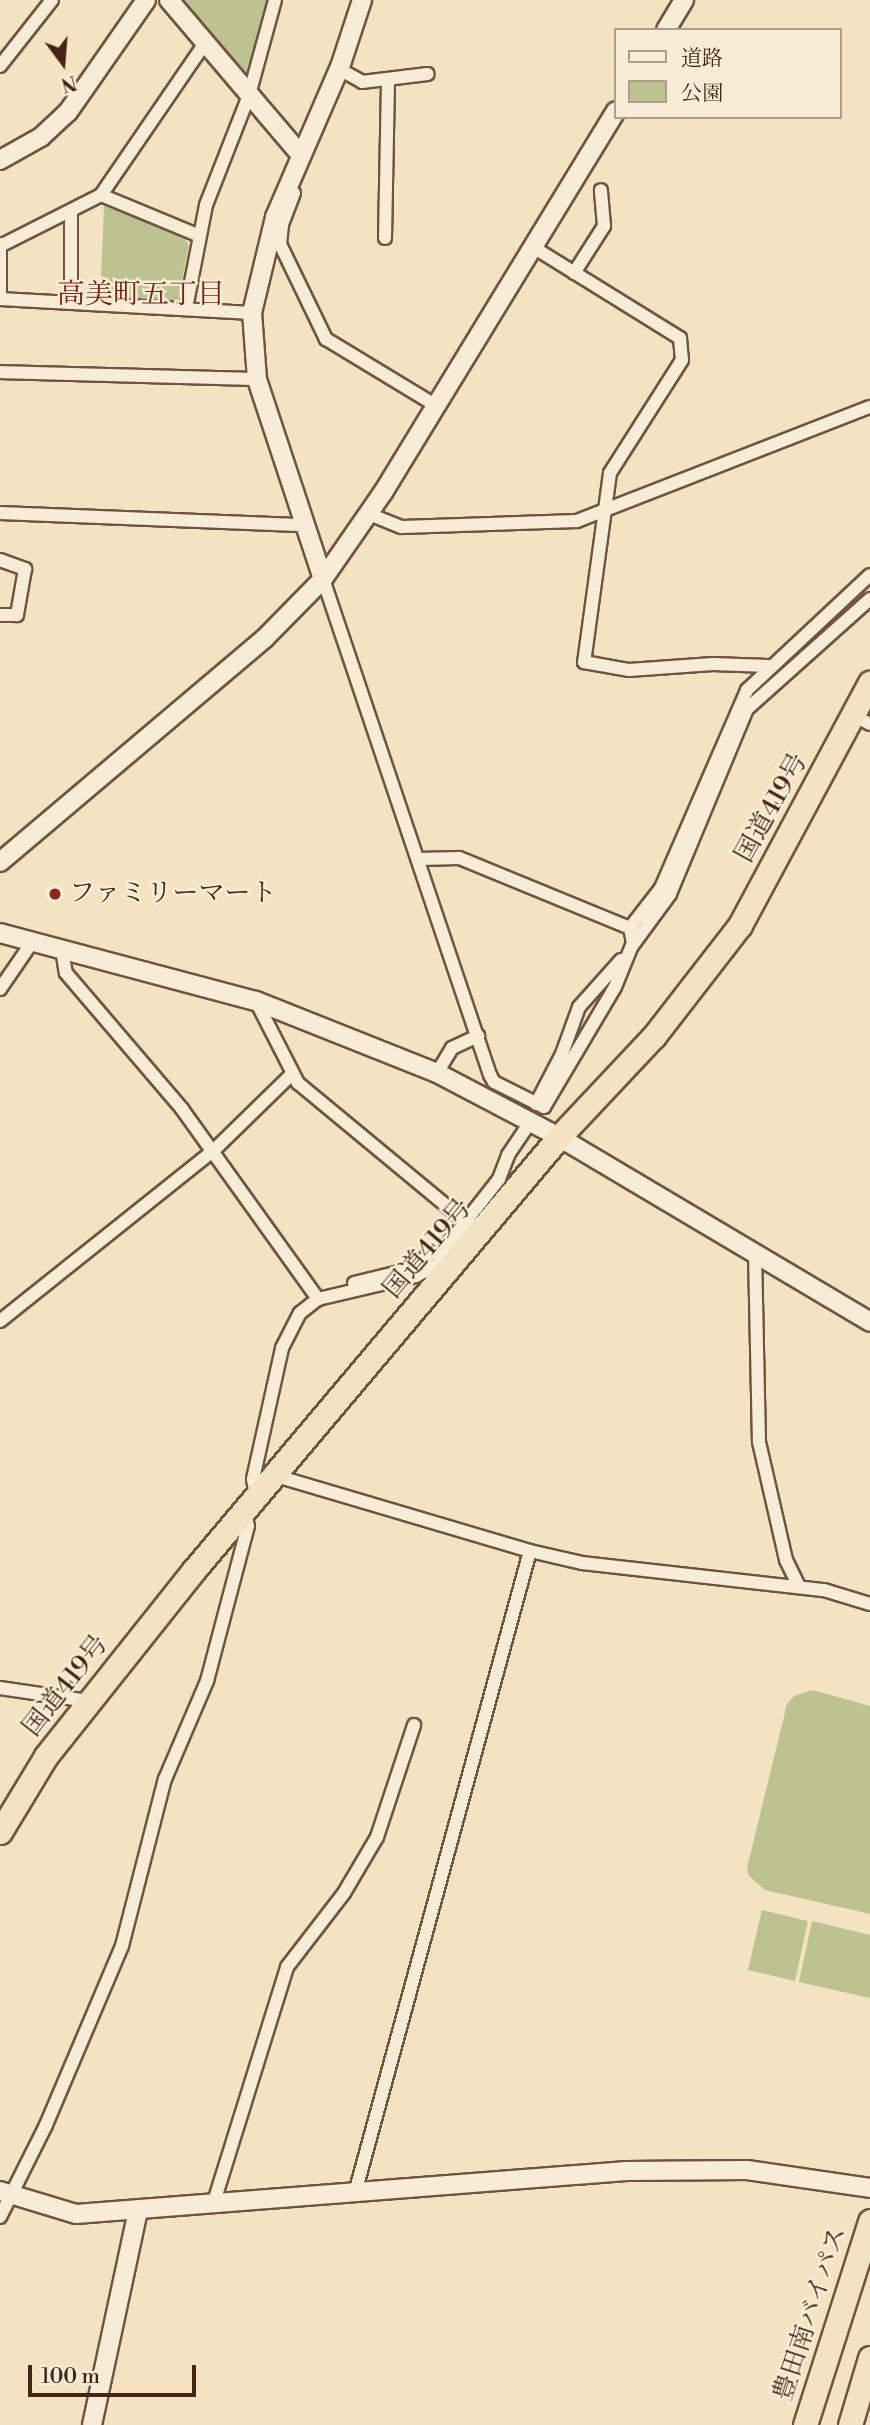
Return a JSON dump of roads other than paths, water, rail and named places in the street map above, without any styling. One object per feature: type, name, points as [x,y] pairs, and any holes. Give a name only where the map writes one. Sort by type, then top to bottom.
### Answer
[{"type":"highway","name":"国道419号","points":[[0,1832],[47,1756],[88,1701],[273,1475],[462,1251],[473,1229],[654,1036],[740,925],[862,720],[870,683]]},
{"type":"highway","name":"豊田南バイパス","points":[[805,2424],[870,2221]]},
{"type":"highway","points":[[850,2425],[870,2358]]},
{"type":"street","points":[[0,66],[52,0]]},
{"type":"street","points":[[0,160],[41,137],[68,112],[146,0]]},
{"type":"street","points":[[169,0],[299,153],[303,170],[279,236],[326,339],[435,405]]},
{"type":"street","points":[[186,308],[206,205],[249,95],[275,0]]},
{"type":"street","points":[[362,0],[339,69],[299,153],[268,238],[252,313],[257,379],[304,525],[494,1082],[544,1107],[615,987],[633,943],[630,928],[661,888],[738,709],[768,666],[870,575]]},
{"type":"street","points":[[667,28],[684,0]]},
{"type":"street","points":[[0,293],[0,245],[101,195],[205,43]]},
{"type":"street","points":[[339,69],[362,82],[388,81],[428,74]]},
{"type":"street","points":[[385,238],[388,81]]},
{"type":"street","points":[[0,862],[264,639],[323,579],[369,514],[614,114]]},
{"type":"street","points":[[574,273],[604,226],[601,190]]},
{"type":"street","points":[[101,195],[200,236]]},
{"type":"street","points":[[71,211],[71,303]]},
{"type":"street","points":[[533,247],[680,338],[681,360],[610,473],[583,662],[629,670],[713,664],[768,666]]},
{"type":"street","points":[[0,299],[252,313]]},
{"type":"street","points":[[0,372],[257,379]]},
{"type":"street","points":[[369,514],[402,527],[577,521],[604,514],[870,407]]},
{"type":"street","points":[[0,513],[304,525]]},
{"type":"street","points":[[0,560],[25,569],[17,615],[0,615]]},
{"type":"street","points":[[536,1104],[562,1054],[579,1007],[670,894],[747,709],[870,599]]},
{"type":"street","points":[[419,859],[459,858],[630,928]]},
{"type":"street","points":[[0,933],[256,1001],[437,1073],[529,1124],[559,1137],[870,1322]]},
{"type":"street","points":[[0,989],[33,941]]},
{"type":"street","points":[[62,949],[66,973],[213,1151],[315,1294]]},
{"type":"street","points":[[256,1001],[291,1075],[473,1229]]},
{"type":"street","points":[[437,1073],[452,1048],[478,1035]]},
{"type":"street","points":[[0,1321],[213,1151],[291,1075]]},
{"type":"street","points":[[0,2217],[6,2193],[122,1946],[165,1779],[207,1681],[248,1526],[253,1479],[282,1348],[300,1313],[315,1294],[415,1268],[473,1229],[529,1124]]},
{"type":"street","points":[[315,1294],[416,1276],[462,1251]]},
{"type":"street","points":[[755,1252],[758,1442],[786,1560],[799,1587]]},
{"type":"street","points":[[273,1475],[530,1551],[582,1563],[799,1587],[870,1604]]},
{"type":"street","points":[[355,2193],[530,1551]]},
{"type":"street","points":[[0,1688],[88,1701]]},
{"type":"street","points":[[213,2205],[287,1967],[344,1893],[377,1837],[414,1725]]},
{"type":"street","points":[[6,2193],[76,2214],[626,2171],[782,2173],[870,2188]]},
{"type":"street","points":[[92,2425],[138,2210]]},
{"type":"place","name":"ファミリーマート","points":[[55,894]]},
{"type":"district","name":"高美町五丁目","points":[[141,295]]}]
